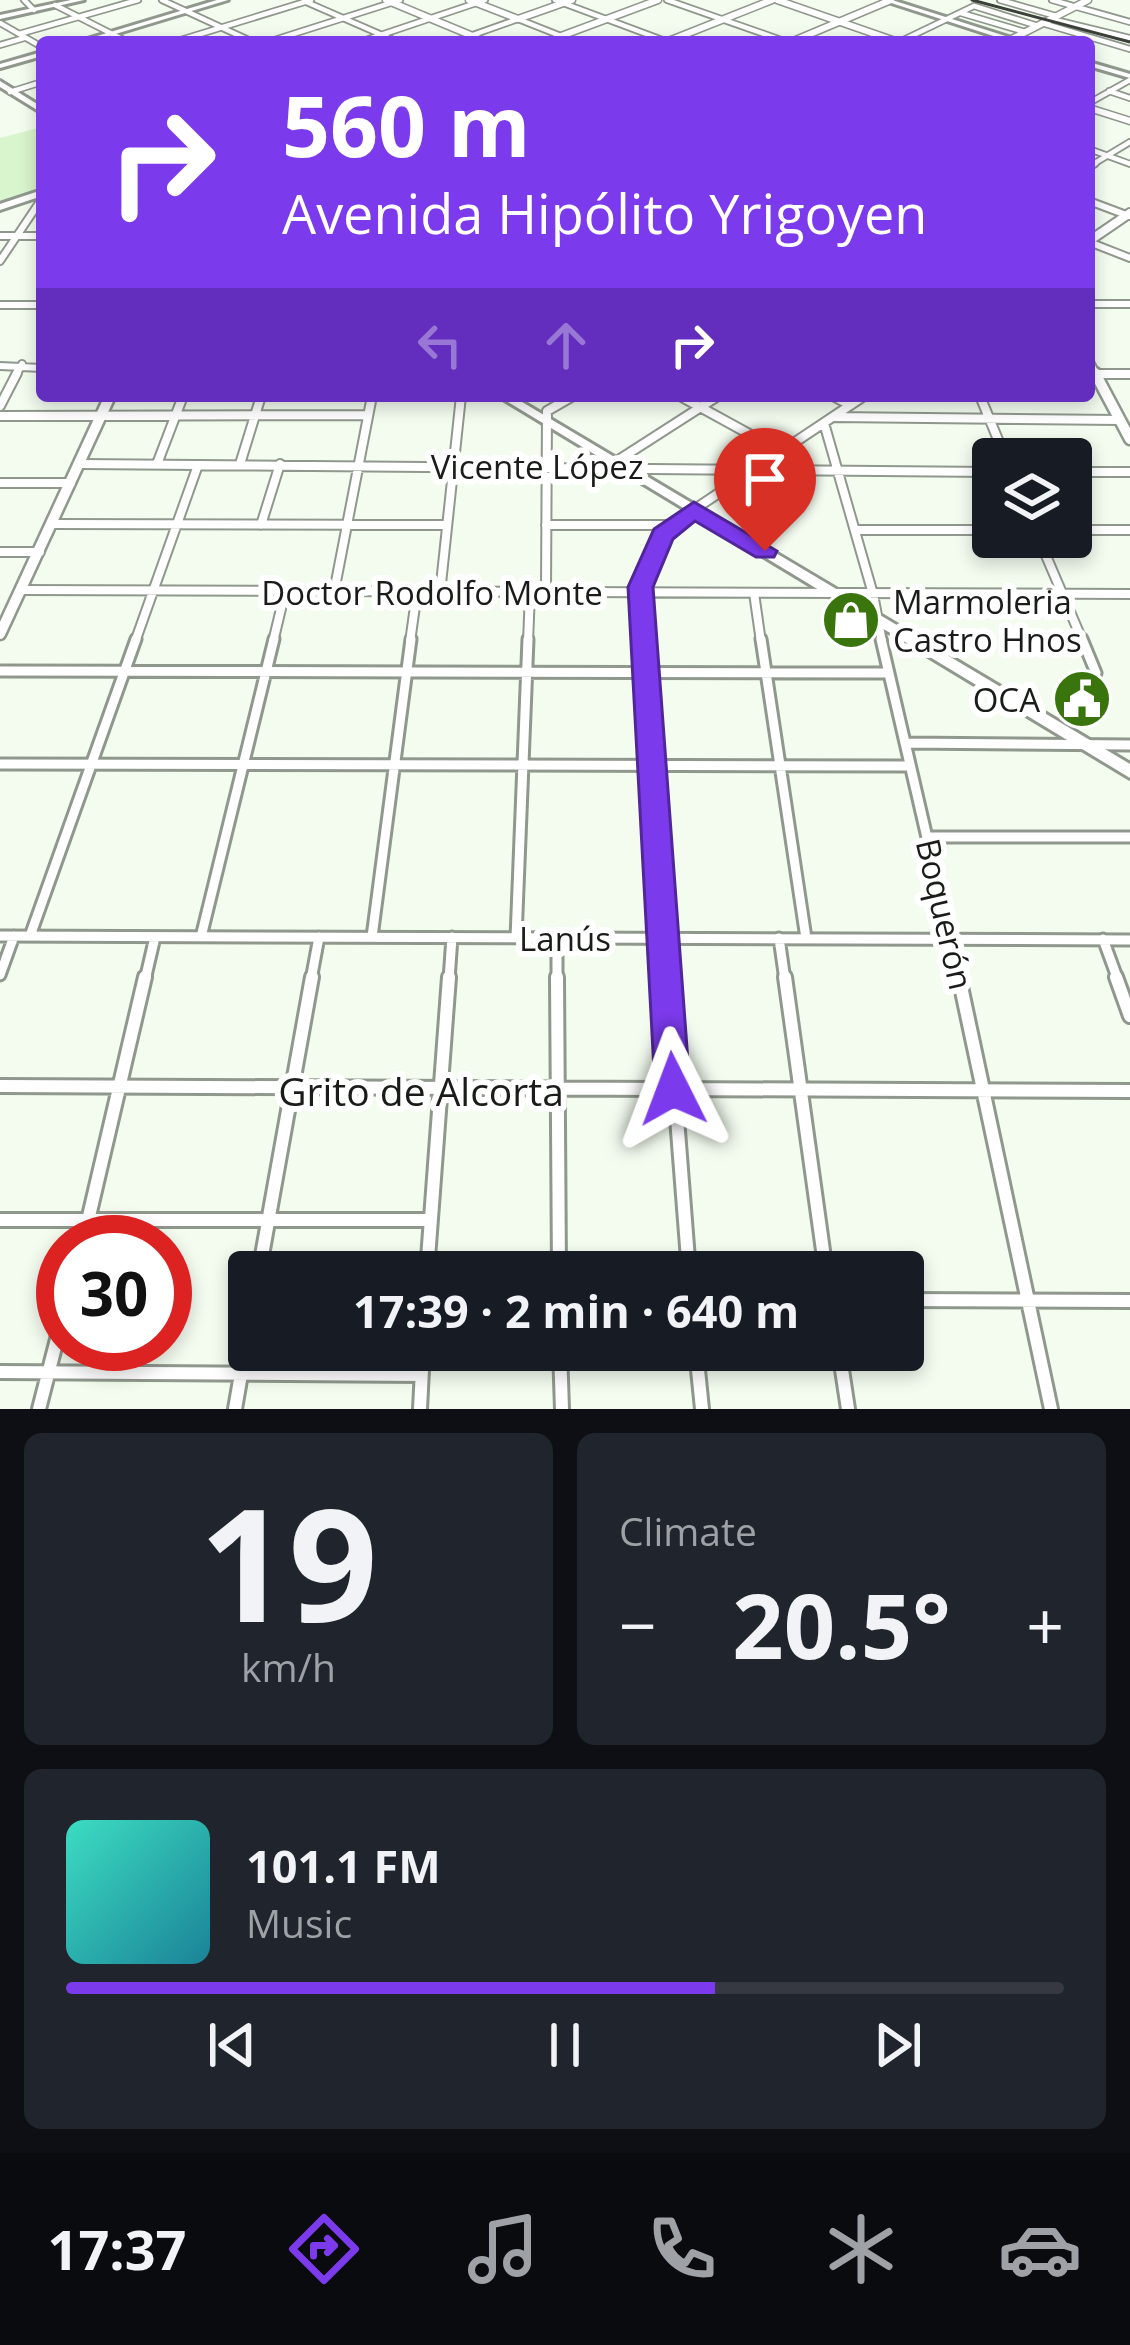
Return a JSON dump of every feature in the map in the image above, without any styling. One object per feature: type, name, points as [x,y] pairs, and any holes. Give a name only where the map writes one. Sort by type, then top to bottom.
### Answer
[{"type":"main road","points":[[0,20],[81,0]]},
{"type":"main road","points":[[101,36],[225,0]]},
{"type":"main road","points":[[888,0],[997,36]]},
{"type":"main road","points":[[0,66],[36,52]]},
{"type":"main road","points":[[1095,66],[1130,78]]},
{"type":"main road","points":[[3,88],[36,111]]},
{"type":"main road","points":[[0,209],[36,199]]},
{"type":"main road","points":[[517,402],[547,416]]},
{"type":"main road","points":[[530,402],[617,463],[874,606],[1130,760]]},
{"type":"main road","points":[[617,463],[639,466],[698,507]]},
{"type":"main road","points":[[874,606],[1130,772]]},
{"type":"street","points":[[24,0],[34,10]]},
{"type":"street","points":[[0,45],[138,0]]},
{"type":"street","points":[[162,0],[241,36]]},
{"type":"street","points":[[193,36],[306,0],[382,35]]},
{"type":"street","points":[[554,0],[651,36]]},
{"type":"street","points":[[287,36],[393,1],[472,35],[572,0]]},
{"type":"street","points":[[379,36],[477,1],[560,36],[662,0],[771,36]]},
{"type":"street","points":[[682,36],[774,0],[881,36]]},
{"type":"street","points":[[804,36],[888,0]]},
{"type":"street","points":[[965,0],[1000,14]]},
{"type":"street","points":[[1000,0],[1090,36]]},
{"type":"street","points":[[1052,0],[1130,24]]},
{"type":"street","points":[[1019,36],[1086,0]]},
{"type":"street","points":[[964,14],[975,4]]},
{"type":"street","points":[[55,5],[117,36]]},
{"type":"street","points":[[964,14],[1025,32]]},
{"type":"street","points":[[912,36],[964,14],[1000,14],[1130,38]]},
{"type":"street","points":[[0,20],[36,46]]},
{"type":"street","points":[[1112,35],[1130,24]]},
{"type":"street","points":[[1095,38],[1130,49]]},
{"type":"street","points":[[1095,44],[1101,40]]},
{"type":"street","points":[[1095,101],[1130,78]]},
{"type":"street","points":[[3,88],[36,83]]},
{"type":"street","points":[[1109,92],[1130,98]]},
{"type":"street","points":[[1095,107],[1130,122]]},
{"type":"street","points":[[1095,164],[1130,142]]},
{"type":"street","points":[[1095,151],[1130,164]]},
{"type":"street","points":[[1095,203],[1129,215]]},
{"type":"street","points":[[0,261],[36,206]]},
{"type":"street","points":[[1095,238],[1129,215]]},
{"type":"street","points":[[0,236],[36,236]]},
{"type":"street","points":[[1095,244],[1130,258]]},
{"type":"street","points":[[1095,304],[1130,304]]},
{"type":"street","points":[[0,305],[36,305]]},
{"type":"street","points":[[0,406],[22,364]]},
{"type":"street","points":[[0,366],[36,367]]},
{"type":"street","points":[[1095,374],[1130,374]]},
{"type":"street","points":[[1095,379],[1130,439]]},
{"type":"street","points":[[0,634],[107,402]]},
{"type":"street","points":[[157,464],[181,402]]},
{"type":"street","points":[[240,464],[259,402]]},
{"type":"street","points":[[334,592],[371,402]]},
{"type":"street","points":[[440,592],[460,402]]},
{"type":"street","points":[[546,592],[547,416],[565,402]]},
{"type":"street","points":[[691,402],[782,452]]},
{"type":"street","points":[[617,463],[708,402]]},
{"type":"street","points":[[844,402],[850,405]]},
{"type":"street","points":[[687,1251],[640,593],[671,525],[855,402]]},
{"type":"street","points":[[983,402],[998,438]]},
{"type":"street","points":[[1,418],[368,415]]},
{"type":"street","points":[[834,417],[1120,420]]},
{"type":"street","name":"Boquerón","points":[[824,423],[856,530],[928,837],[1051,1409]]},
{"type":"street","name":"Vicente López","points":[[80,464],[617,463]]},
{"type":"street","points":[[261,525],[280,464]]},
{"type":"street","points":[[29,936],[198,465]]},
{"type":"street","name":"Vicente López","points":[[639,466],[972,472]]},
{"type":"street","points":[[1092,472],[1130,472]]},
{"type":"street","points":[[0,483],[71,484]]},
{"type":"street","points":[[52,524],[445,525]]},
{"type":"street","points":[[546,526],[671,525]]},
{"type":"street","points":[[856,530],[972,530]]},
{"type":"street","points":[[1092,530],[1130,530]]},
{"type":"street","points":[[0,552],[40,552]]},
{"type":"street","points":[[1047,558],[1096,673]]},
{"type":"street","name":"Doctor Rodolfo Monte","points":[[22,590],[846,594]]},
{"type":"street","points":[[201,937],[285,592]]},
{"type":"street","points":[[372,937],[417,592]]},
{"type":"street","points":[[516,938],[530,593]]},
{"type":"street","points":[[754,593],[806,938]]},
{"type":"street","points":[[874,606],[1130,594]]},
{"type":"street","points":[[0,670],[887,673]]},
{"type":"street","points":[[904,743],[1130,745]]},
{"type":"street","points":[[0,764],[909,766]]},
{"type":"street","points":[[928,837],[1130,837]]},
{"type":"street","name":"Lanús","points":[[0,936],[1130,940]]},
{"type":"street","points":[[0,975],[14,936]]},
{"type":"street","points":[[90,1215],[155,937]]},
{"type":"street","points":[[263,1251],[319,937]]},
{"type":"street","points":[[429,1251],[452,938]]},
{"type":"street","points":[[557,938],[559,1251]]},
{"type":"street","points":[[778,938],[823,1251]]},
{"type":"street","points":[[1103,939],[1130,1016]]},
{"type":"street","name":"Grito de Alcorta","points":[[0,1087],[1130,1091]]},
{"type":"street","points":[[0,1220],[36,1220]]},
{"type":"street","points":[[192,1220],[430,1220]]},
{"type":"street","points":[[924,1300],[1130,1301]]},
{"type":"street","points":[[235,1409],[242,1371]]},
{"type":"street","points":[[420,1409],[422,1371]]},
{"type":"street","points":[[561,1371],[562,1409]]},
{"type":"street","points":[[699,1371],[702,1409]]},
{"type":"street","points":[[842,1371],[848,1409]]},
{"type":"street","points":[[0,1372],[422,1375]]},
{"type":"street","points":[[39,1409],[48,1372]]},
{"type":"green space","points":[[36,129],[36,192],[0,205],[0,138]]},
{"type":"railway","points":[[972,0],[1130,42]]},
{"type":"place","name":"Marmoleria Castro Hnos","points":[[851,620]]},
{"type":"place","name":"OCA","points":[[1082,699]]},
{"type":"route","points":[[673,1089],[640,587],[663,535],[694,510],[765,551]]}]
